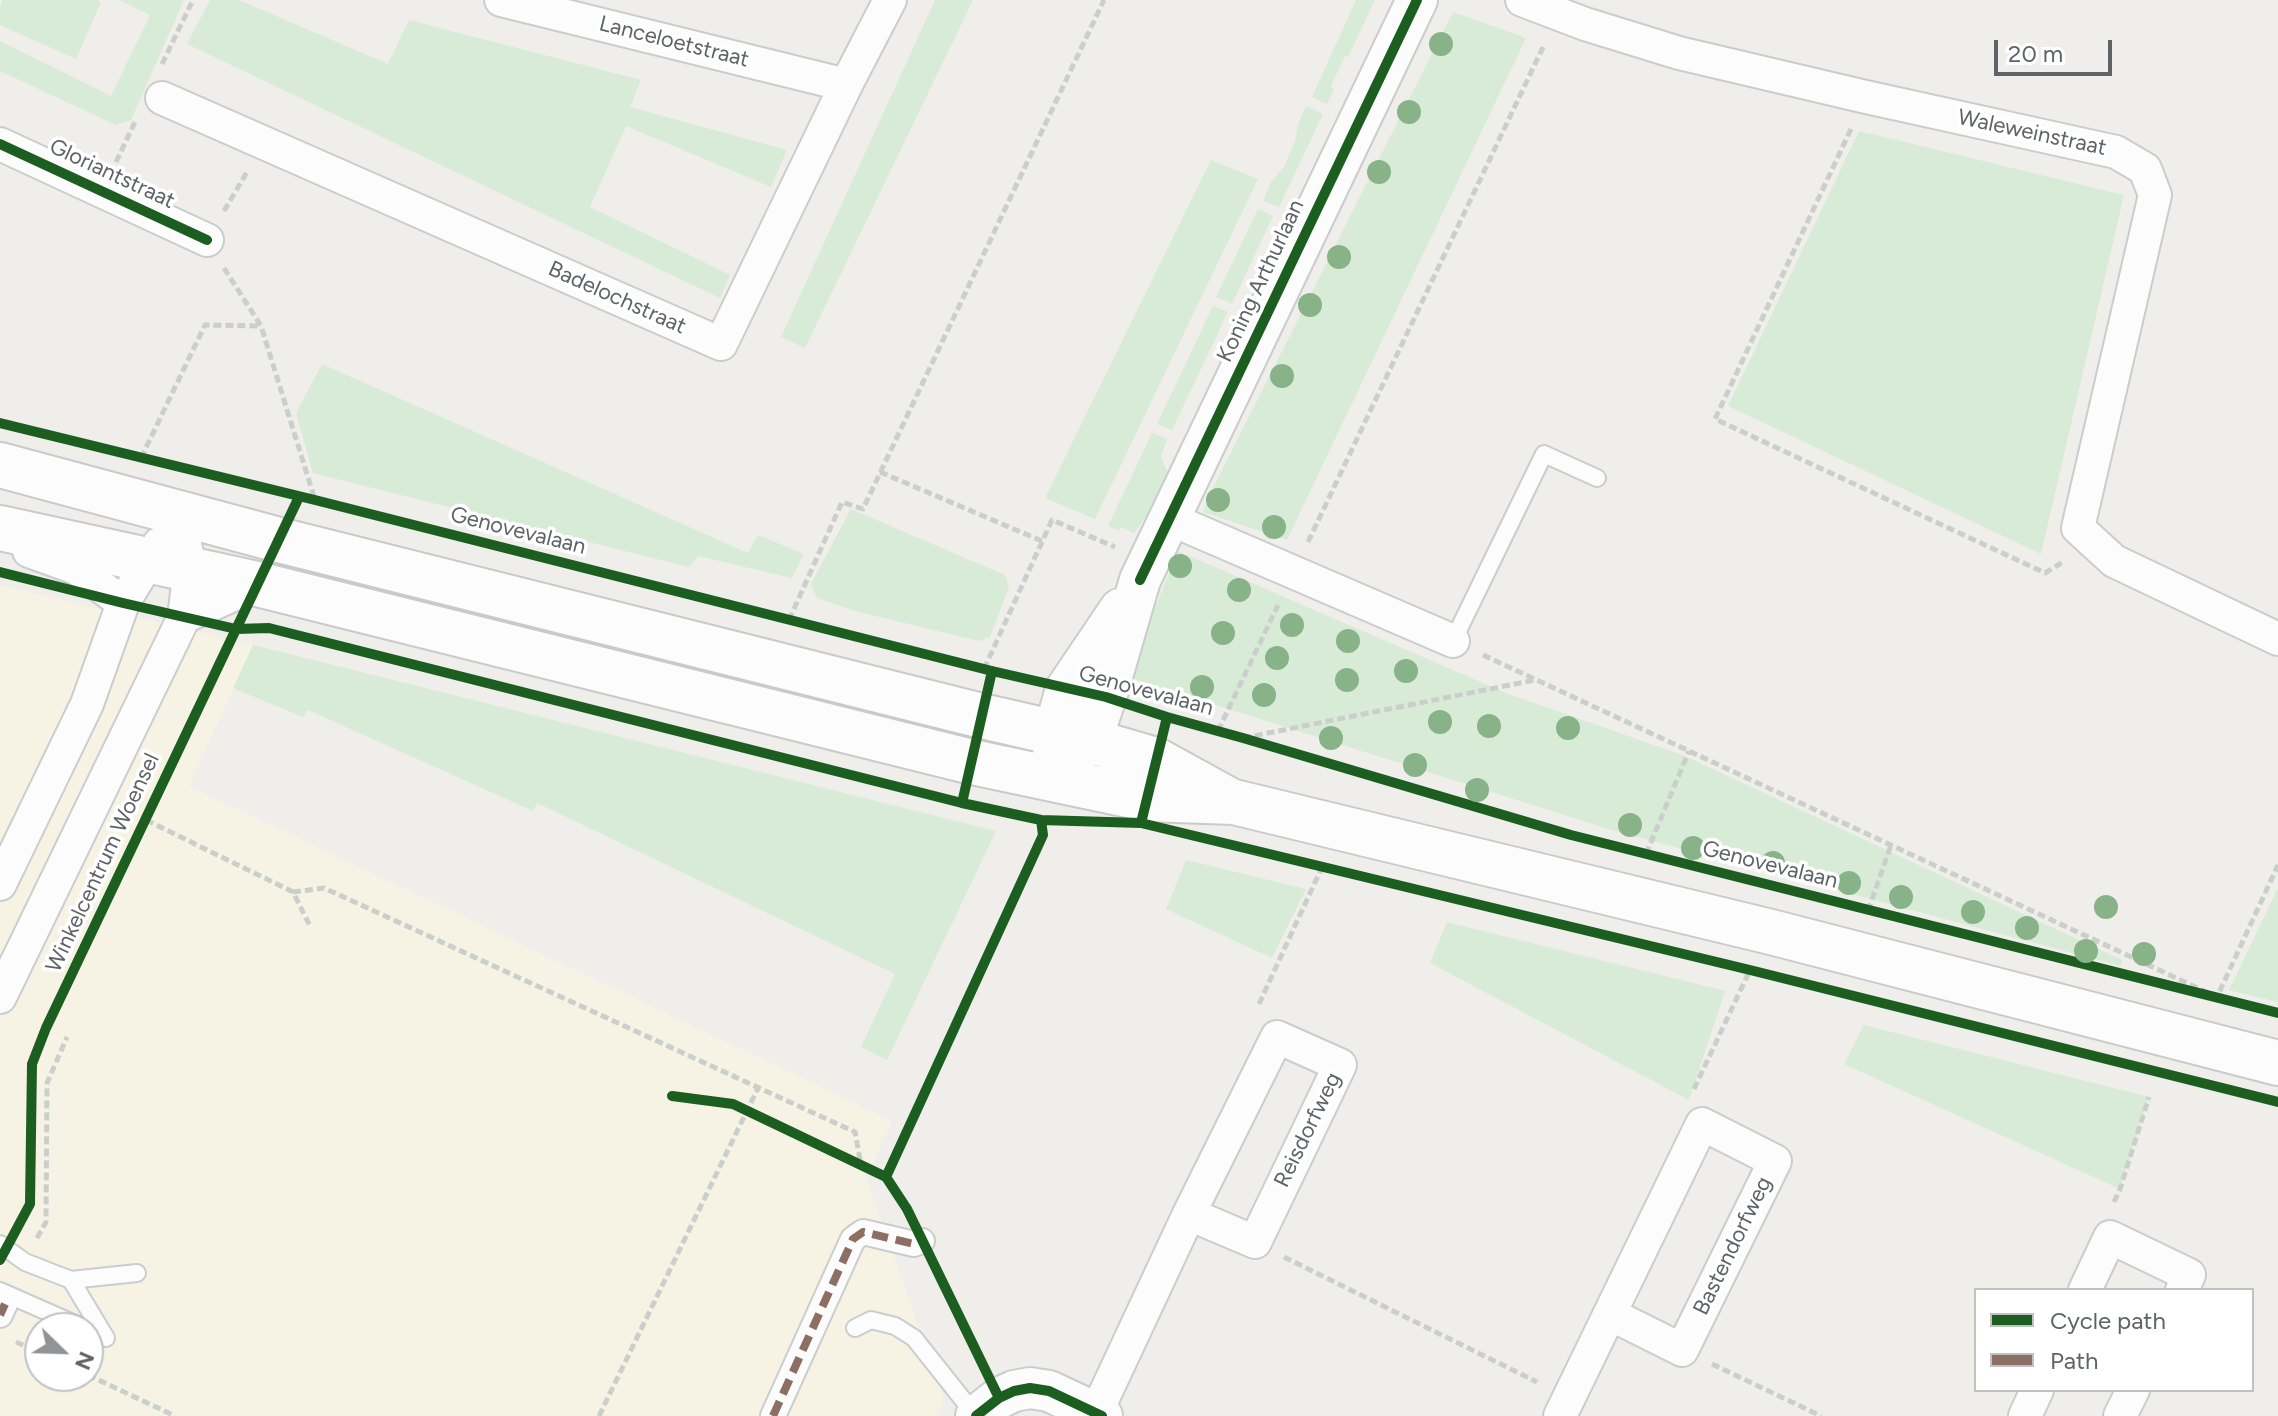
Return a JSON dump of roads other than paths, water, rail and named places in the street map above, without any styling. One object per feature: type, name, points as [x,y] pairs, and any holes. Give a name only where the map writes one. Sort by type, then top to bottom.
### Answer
[{"type":"main road","points":[[0,465],[279,540],[1073,736],[1156,760],[1234,802]]},
{"type":"main road","points":[[0,528],[257,584],[972,762],[1147,799],[1234,802],[1771,932],[2278,1063]]},
{"type":"street","name":"Lanceloetstraat","points":[[501,0],[846,85]]},
{"type":"street","name":"Badelochstraat","points":[[162,98],[721,344],[890,0]]},
{"type":"street","name":"Koning Arthurlaan","points":[[1052,779],[1073,736],[1066,689],[1144,571],[1417,0]]},
{"type":"street","name":"Waleweinstraat","points":[[1522,0],[1558,15],[1679,53],[2116,152],[2145,169],[2155,195],[2078,528],[2114,561],[2278,639]]},
{"type":"street","name":"Gloriantstraat","points":[[0,144],[207,240]]},
{"type":"street","name":"Winkelcentrum Woensel","points":[[0,997],[184,617],[170,564],[179,512]]},
{"type":"street","points":[[1170,519],[1453,641]]},
{"type":"street","points":[[0,534],[18,546],[76,568],[123,603]]},
{"type":"street","name":"Winkelcentrum Woensel","points":[[0,884],[87,704],[123,603],[170,564]]},
{"type":"street","points":[[184,617],[257,584]]},
{"type":"street","name":"Reisdorfweg","points":[[1277,1037],[1340,1065],[1255,1242],[1189,1214],[1277,1037]]},
{"type":"street","name":"Bastendorfweg","points":[[1702,1124],[1775,1161],[1682,1350],[1610,1314],[1702,1124]]},
{"type":"street","points":[[983,1410],[1014,1391],[1030,1388],[1049,1391],[1099,1415],[1189,1214]]},
{"type":"street","points":[[773,1416],[853,1239],[863,1232],[914,1244],[922,1241]]},
{"type":"street","points":[[2086,1288],[2110,1237],[2189,1275],[2183,1288]]},
{"type":"street","points":[[1564,1407],[1610,1314]]},
{"type":"street","points":[[2025,1416],[2036,1392]]},
{"type":"street","points":[[2120,1416],[2132,1392]]},
{"type":"lane","points":[[1453,641],[1544,454],[1597,478]]},
{"type":"lane","points":[[0,1244],[25,1262],[71,1280],[137,1273]]},
{"type":"lane","points":[[71,1280],[90,1312]]},
{"type":"lane","points":[[2,1303],[31,1312]]},
{"type":"lane","points":[[855,1328],[871,1320],[895,1326],[914,1338],[983,1410]]}]
